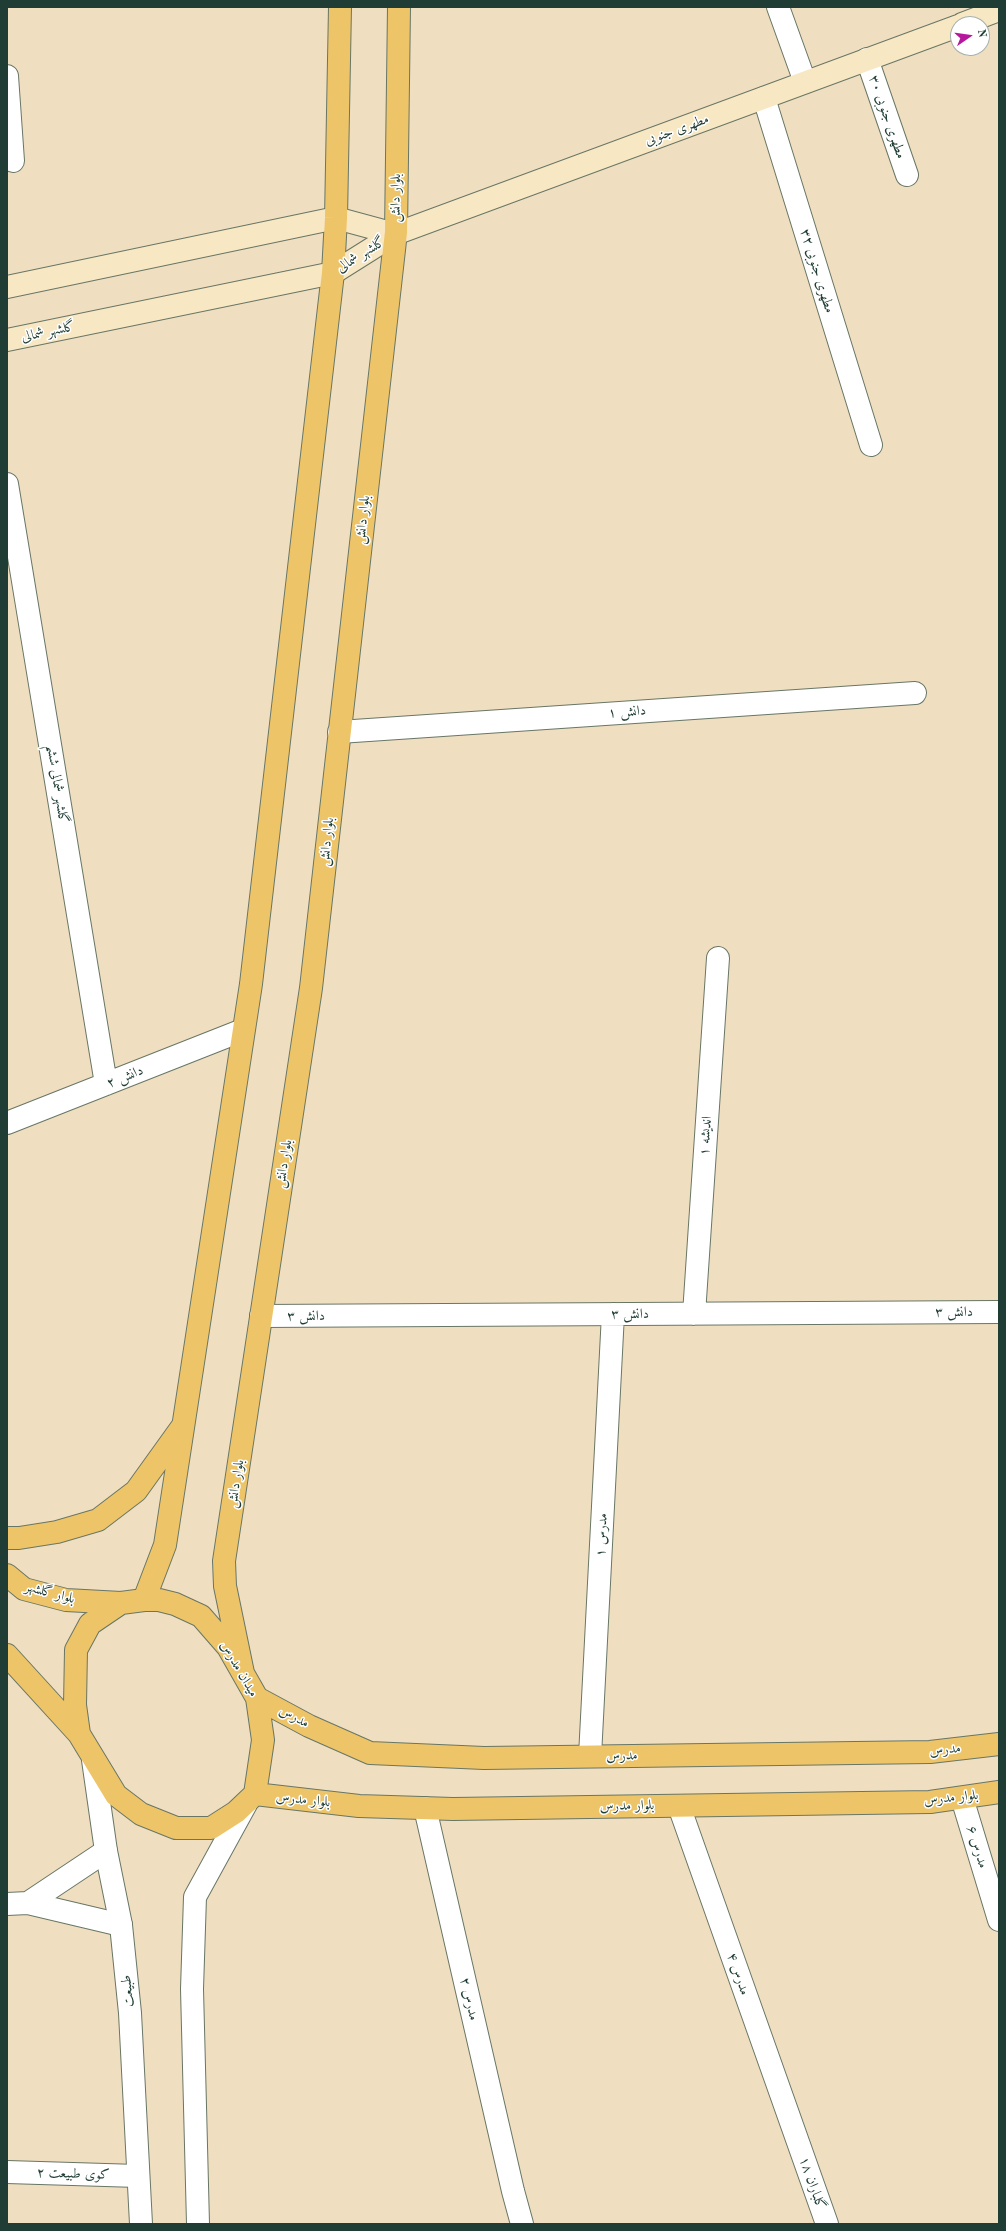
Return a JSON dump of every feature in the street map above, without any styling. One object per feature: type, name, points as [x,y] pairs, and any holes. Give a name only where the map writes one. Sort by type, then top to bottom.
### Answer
[{"type":"main road","points":[[144,1600],[166,1545],[251,984],[333,273],[336,218],[340,7]]},
{"type":"main road","name":"بلوار دانش","points":[[243,1672],[225,1586],[224,1561],[311,988],[395,234],[399,7]]},
{"type":"main road","points":[[983,16],[999,10]]},
{"type":"main road","name":"مطهری جنوبی","points":[[395,234],[950,29]]},
{"type":"main road","name":"گلشهر شمالی","points":[[7,287],[336,218],[395,234]]},
{"type":"main road","name":"گلشهر شمالی","points":[[7,340],[333,273],[395,234]]},
{"type":"main road","points":[[7,1538],[18,1538],[57,1532],[98,1520],[136,1491],[184,1424]]},
{"type":"main road","name":"بلوار گلشهر","points":[[7,1575],[24,1589],[66,1600],[121,1603]]},
{"type":"main road","name":"میدان مدرس","points":[[159,1600],[175,1604],[201,1616],[228,1647],[243,1672],[257,1698],[263,1740],[250,1799],[211,1828],[176,1828],[141,1814],[116,1795],[79,1734],[75,1706],[76,1650],[90,1624],[121,1603],[159,1600]]},
{"type":"main road","points":[[7,1655],[79,1734]]},
{"type":"main road","name":"مدرس","points":[[257,1698],[309,1726],[370,1753],[484,1758],[930,1752],[999,1744]]},
{"type":"main road","name":"بلوار مدرس","points":[[250,1799],[359,1806],[425,1808],[679,1806],[930,1802],[999,1792]]},
{"type":"street","points":[[778,7],[805,82]]},
{"type":"street","name":"۳۰ مطهری جنوبی","points":[[868,59],[907,175]]},
{"type":"street","points":[[7,76],[13,161]]},
{"type":"street","name":"مطهری جنوبی ۳۲","points":[[764,98],[870,445]]},
{"type":"street","name":"گلشهر شمالی ششم","points":[[7,484],[106,1084]]},
{"type":"street","name":"دانش ۱","points":[[339,732],[915,693]]},
{"type":"street","name":"اندیشه ۱","points":[[694,1314],[718,958]]},
{"type":"street","name":"۲ دانش","points":[[7,1123],[244,1030]]},
{"type":"street","name":"دانش ۳","points":[[261,1316],[999,1312]]},
{"type":"street","name":"مدرس ۱","points":[[590,1756],[613,1314]]},
{"type":"street","name":"طبیعت","points":[[94,1760],[106,1851],[121,1924],[130,2013],[140,2224]]},
{"type":"street","name":"مدرس ۶","points":[[962,1798],[999,1920]]},
{"type":"street","points":[[198,2224],[192,1989],[195,1897],[250,1799]]},
{"type":"street","name":"مدرس ۴","points":[[679,1806],[798,2142]]},
{"type":"street","name":"مدرس ۲","points":[[425,1808],[513,2191],[522,2224]]},
{"type":"street","points":[[18,1903],[106,1851]]},
{"type":"street","points":[[18,1903],[121,1924]]},
{"type":"street","name":"گلباران ۱۸","points":[[798,2142],[827,2224]]},
{"type":"street","name":"۲ کوی طبیعت","points":[[7,2172],[138,2176]]}]
